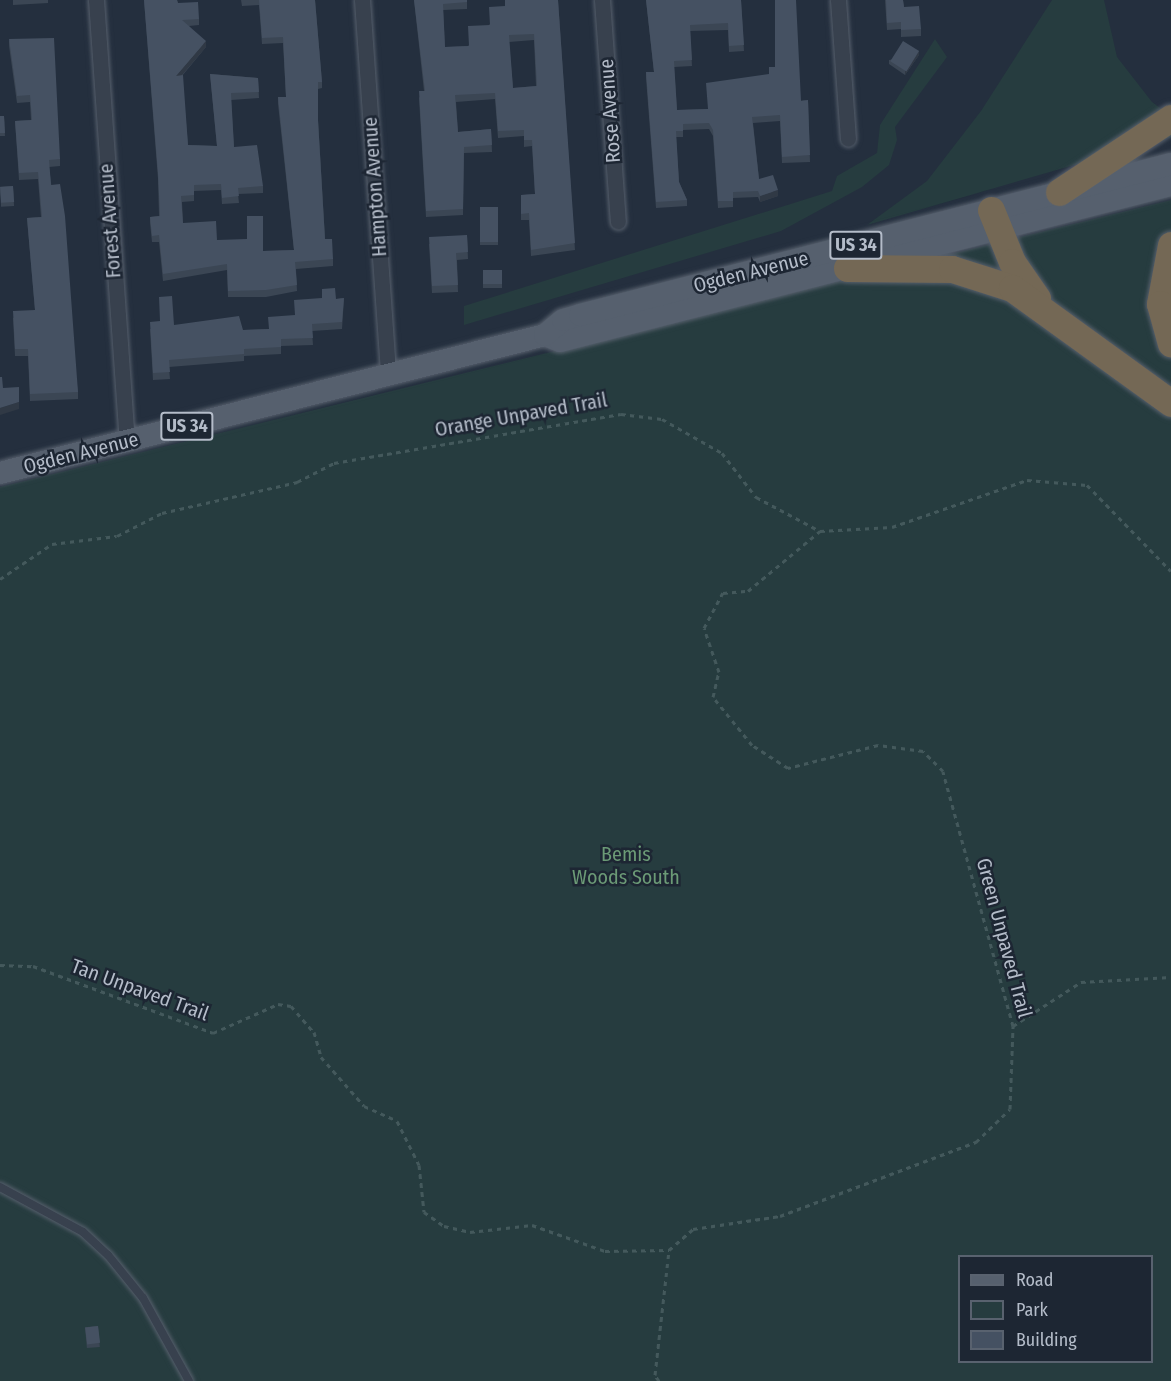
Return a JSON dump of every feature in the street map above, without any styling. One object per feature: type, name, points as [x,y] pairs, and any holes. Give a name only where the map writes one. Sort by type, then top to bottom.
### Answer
[{"type":"highway","points":[[1059,192],[1171,118]]},
{"type":"highway","points":[[994,219],[1012,262],[1046,308]]},
{"type":"highway","points":[[1171,244],[1160,304],[1171,344]]},
{"type":"highway","points":[[847,268],[952,268],[1012,288],[1046,308],[1171,404]]},
{"type":"main road","name":"Ogden Avenue","points":[[545,335],[560,341],[847,268],[994,219],[1059,192],[1171,164]]},
{"type":"main road","name":"Ogden Avenue","points":[[0,473],[545,335],[562,320],[994,219],[1171,185]]},
{"type":"street","name":"Forest Avenue","points":[[96,0],[127,442]]},
{"type":"street","name":"Hampton Avenue","points":[[362,0],[388,374]]},
{"type":"street","name":"Rose Avenue","points":[[602,0],[618,221]]},
{"type":"street","points":[[838,0],[848,139]]},
{"type":"lane","points":[[0,1186],[83,1232],[108,1255],[143,1298],[189,1381]]},
{"type":"path","name":"Orange Unpaved Trail","points":[[0,579],[52,544],[117,536],[162,513],[297,482],[334,463],[621,414],[662,419],[722,453],[756,497],[820,531]]},
{"type":"path","points":[[820,531],[892,527],[1027,480],[1087,485],[1171,570]]},
{"type":"path","name":"Green Unpaved Trail","points":[[669,1250],[693,1229],[780,1216],[976,1142],[1010,1109],[1013,1026],[943,771],[923,751],[878,744],[788,768],[752,745],[713,697],[719,672],[704,628],[723,593],[748,591],[820,531]]},
{"type":"path","name":"Tan Unpaved Trail","points":[[0,965],[33,966],[213,1033],[278,1004],[291,1006],[314,1032],[321,1057],[364,1106],[397,1121],[418,1165],[424,1212],[444,1226],[470,1232],[532,1225],[605,1251],[669,1250]]},
{"type":"path","points":[[1013,1026],[1081,982],[1171,977]]},
{"type":"path","points":[[659,1381],[655,1374],[669,1250]]},
{"type":"green space","points":[[1052,0],[1104,0],[1117,57],[1152,102],[1171,116],[1171,137],[867,225],[927,181],[981,111]]},
{"type":"green space","points":[[935,39],[947,57],[895,127],[897,140],[889,165],[862,187],[781,231],[464,325],[464,306],[832,191],[837,176],[877,153],[880,125]]},
{"type":"green space","name":"Bemis Woods South","points":[[1171,200],[1171,1381],[0,1381],[0,487]]},
{"type":"building","points":[[144,0],[198,2],[199,19],[182,20],[206,41],[176,76],[183,75],[188,145],[217,146],[210,74],[258,78],[259,92],[231,93],[234,147],[257,145],[263,186],[238,188],[239,196],[222,198],[221,184],[194,185],[194,195],[181,196],[183,223],[216,221],[217,240],[247,239],[247,216],[263,216],[263,251],[294,250],[278,97],[286,97],[283,37],[262,38],[259,0],[315,0],[322,82],[318,82],[318,120],[325,239],[332,239],[333,259],[295,262],[297,285],[266,290],[228,291],[227,264],[163,274],[159,235],[152,236],[150,217],[160,216]]},
{"type":"building","points":[[414,0],[467,0],[467,2],[443,4],[445,47],[469,46],[468,26],[490,25],[489,7],[505,6],[505,0],[558,0],[575,243],[531,250],[529,213],[521,214],[521,195],[535,194],[532,140],[524,140],[524,130],[498,131],[495,93],[455,95],[458,132],[491,129],[492,145],[464,147],[463,209],[426,211],[419,91],[425,91]],"holes":[[[534,34],[537,86],[513,88],[509,35]]]},
{"type":"building","points":[[646,0],[741,0],[744,45],[729,46],[728,23],[690,25],[692,60],[674,61],[677,110],[708,109],[706,83],[769,74],[769,67],[775,67],[775,0],[796,0],[801,101],[808,100],[810,155],[782,157],[780,115],[752,117],[759,179],[773,175],[778,190],[760,196],[758,191],[733,192],[733,201],[718,201],[713,130],[709,123],[683,124],[683,131],[676,131],[679,182],[687,200],[656,202],[646,72],[654,72]]},
{"type":"building","points":[[886,0],[903,0],[904,7],[919,6],[921,29],[901,30],[901,22],[887,23]]},
{"type":"building","points":[[54,38],[60,159],[49,160],[51,185],[60,184],[65,216],[78,392],[30,394],[28,349],[15,349],[13,311],[35,310],[27,218],[42,217],[38,172],[19,173],[15,121],[32,120],[30,95],[17,96],[9,39]]},
{"type":"building","points":[[903,41],[919,51],[906,71],[890,61]]},
{"type":"building","points":[[0,116],[4,116],[5,133],[0,133]]},
{"type":"building","points":[[13,186],[14,202],[1,203],[0,187]]},
{"type":"building","points":[[480,207],[498,207],[498,242],[480,242]]},
{"type":"building","points":[[467,235],[468,252],[456,253],[458,285],[432,286],[429,237]]},
{"type":"building","points":[[483,270],[502,270],[502,284],[483,284]]},
{"type":"building","points":[[335,288],[336,299],[344,298],[342,322],[312,324],[313,338],[281,339],[281,347],[244,349],[244,354],[169,360],[170,372],[153,373],[150,322],[160,321],[159,297],[172,296],[174,325],[239,316],[243,330],[269,329],[268,317],[295,315],[294,300],[322,298],[322,289]]},
{"type":"building","points":[[0,377],[2,377],[3,388],[19,387],[19,402],[0,408]]},
{"type":"building","points":[[98,1326],[100,1343],[87,1344],[85,1328]]}]
